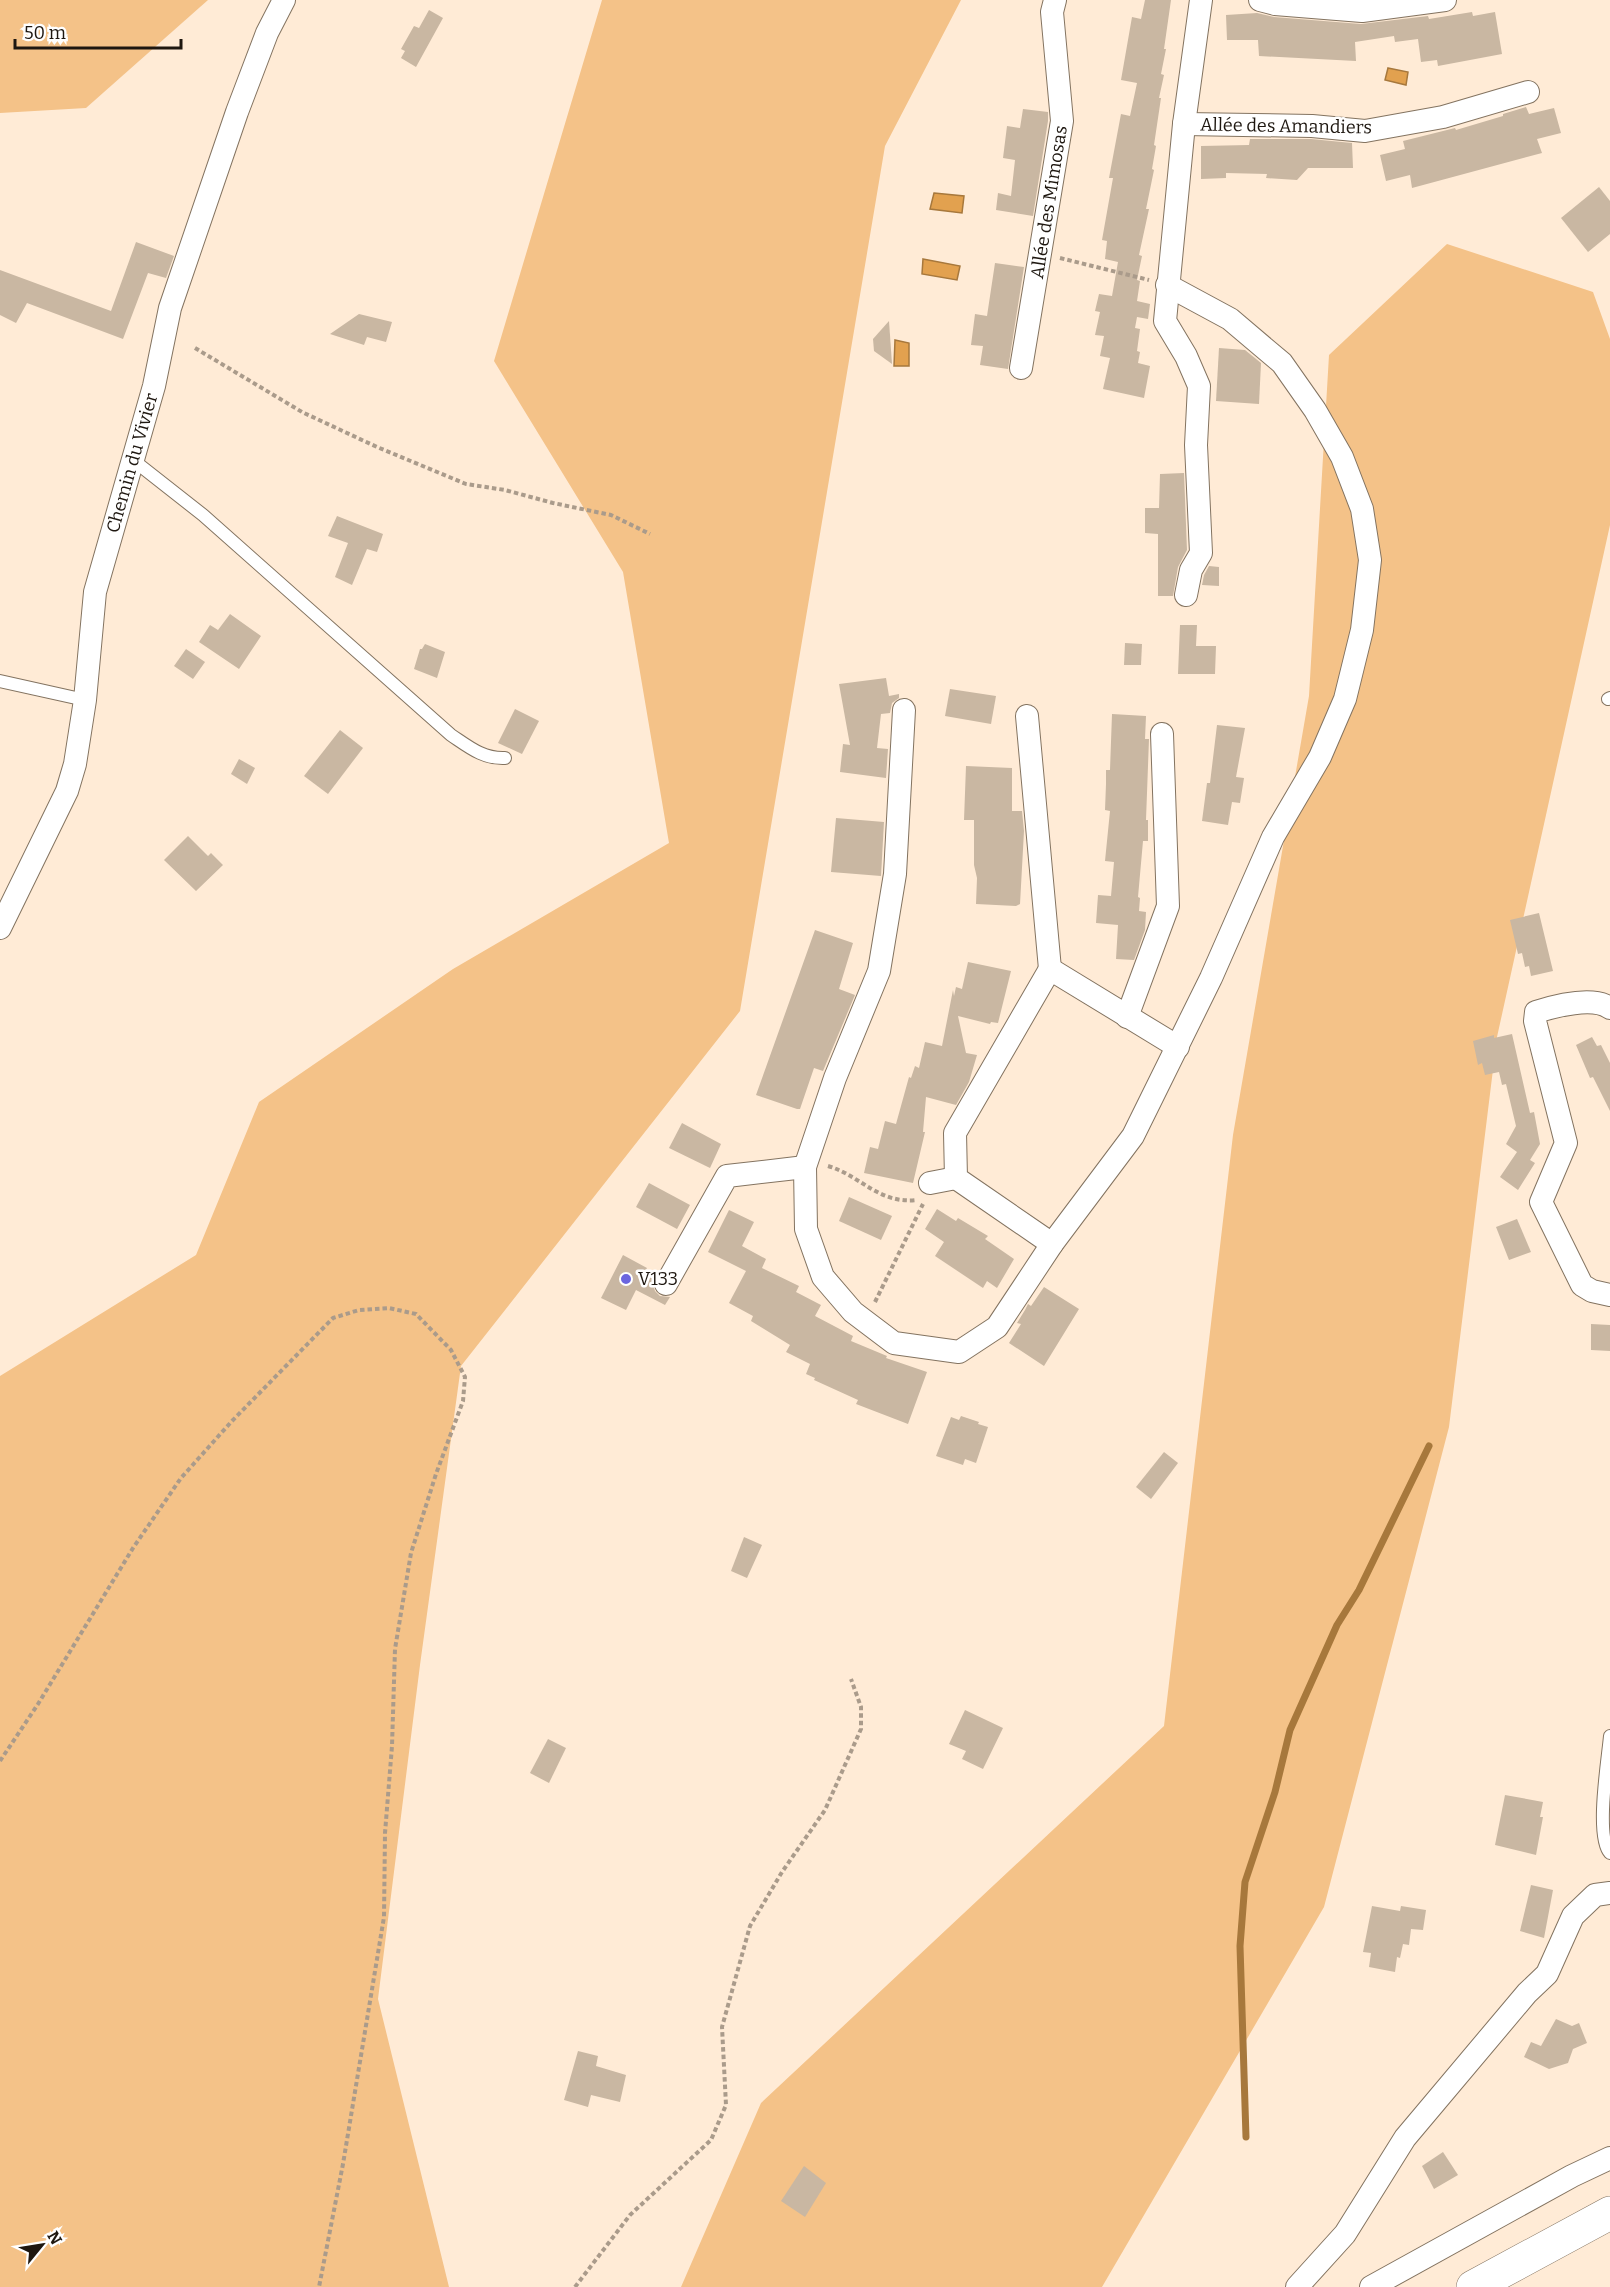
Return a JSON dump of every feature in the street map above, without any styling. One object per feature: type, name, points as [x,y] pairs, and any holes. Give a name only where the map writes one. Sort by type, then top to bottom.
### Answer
[{"type":"main road","points":[[1473,2287],[1610,2213]]},
{"type":"street","name":"Chemin du Vivier","points":[[0,928],[67,791],[75,764],[85,700],[95,592],[154,386],[170,308],[237,112],[267,33],[284,0]]},
{"type":"street","name":"Allée des Mimosas","points":[[1021,368],[1062,121],[1052,12],[1055,0]]},
{"type":"street","points":[[1186,595],[1191,570],[1201,554],[1196,445],[1199,386],[1186,356],[1165,321],[1184,124],[1201,0]]},
{"type":"street","points":[[1260,0],[1362,11],[1445,0]]},
{"type":"street","name":"Allée des Amandiers","points":[[1184,124],[1312,126],[1365,131],[1443,117],[1528,92]]},
{"type":"street","points":[[904,710],[895,874],[879,971],[835,1078],[805,1167],[806,1229],[823,1277],[853,1312],[894,1343],[959,1352],[997,1327],[1052,1244],[1133,1136],[1211,978],[1272,837],[1320,757],[1345,699],[1362,630],[1370,560],[1362,509],[1342,457],[1315,410],[1282,363],[1230,319],[1167,285]]},
{"type":"street","points":[[956,1178],[955,1133],[1050,969],[1027,716]]},
{"type":"street","points":[[1127,1017],[1168,906],[1162,734]]},
{"type":"street","points":[[1050,969],[1178,1047]]},
{"type":"street","points":[[1610,1008],[1603,1002],[1561,1005],[1536,1012],[1535,1021],[1566,1143],[1541,1202],[1582,1285],[1592,1291],[1610,1294]]},
{"type":"street","points":[[666,1284],[727,1176],[805,1167]]},
{"type":"street","points":[[930,1183],[956,1178],[1052,1244]]},
{"type":"street","points":[[1297,2287],[1344,2234],[1413,2128],[1527,1993],[1547,1974],[1557,1947],[1573,1916],[1595,1895],[1610,1893]]},
{"type":"street","points":[[1371,2287],[1572,2176],[1610,2158]]},
{"type":"lane","points":[[133,460],[203,515],[451,735],[477,753],[492,759],[505,758]]},
{"type":"lane","points":[[0,681],[85,700]]},
{"type":"lane","points":[[1610,1736],[1602,1817],[1606,1848],[1610,1853]]},
{"type":"path","points":[[1041,257],[1058,258],[1167,285]]},
{"type":"path","points":[[195,348],[302,412],[377,447],[466,484],[505,490],[611,515],[650,534]]},
{"type":"path","points":[[805,1167],[824,1165],[841,1170],[895,1200],[926,1199],[866,1322]]},
{"type":"path","points":[[0,1761],[181,1478],[232,1421],[333,1318],[358,1310],[389,1308],[416,1314],[451,1350],[465,1377],[463,1401],[436,1474],[411,1553],[407,1574],[395,1649],[392,1746],[385,1833],[384,1917],[320,2287]]},
{"type":"path","points":[[575,2287],[630,2215],[711,2140],[726,2105],[722,2027],[750,1926],[782,1872],[825,1810],[861,1729],[861,1707],[851,1679]]},
{"type":"shaded area","points":[[0,0],[208,0],[86,108],[0,113]]},
{"type":"shaded area","points":[[602,0],[961,0],[885,146],[740,1011],[461,1366],[378,1999],[449,2287],[0,2287],[0,1376],[196,1255],[259,1102],[453,969],[669,843],[623,572],[494,361]]},
{"type":"shaded area","points":[[1388,68],[1408,72],[1406,85],[1385,80]]},
{"type":"shaded area","points":[[934,193],[964,196],[962,213],[930,209]]},
{"type":"shaded area","points":[[1447,244],[1593,292],[1610,339],[1610,525],[1497,1037],[1449,1427],[1324,1907],[1102,2287],[681,2287],[761,2103],[1164,1726],[1233,1135],[1309,696],[1329,355]]},
{"type":"shaded area","points":[[923,259],[960,266],[957,280],[922,274]]},
{"type":"shaded area","points":[[895,340],[909,343],[909,366],[894,366]]},
{"type":"building","points":[[1145,0],[1171,0],[1161,74],[1164,75],[1154,145],[1156,146],[1152,169],[1154,170],[1146,209],[1149,209],[1139,255],[1142,256],[1137,280],[1140,281],[1137,301],[1150,304],[1148,319],[1137,317],[1135,328],[1140,329],[1138,363],[1150,366],[1144,398],[1103,389],[1110,358],[1100,356],[1104,336],[1095,335],[1100,312],[1095,311],[1099,294],[1112,296],[1118,262],[1105,259],[1107,241],[1102,240],[1113,178],[1109,178],[1121,114],[1130,116],[1137,83],[1121,80],[1132,17],[1141,19]]},
{"type":"building","points":[[429,10],[443,18],[416,67],[401,58],[405,51],[401,49],[414,26],[419,28]]},
{"type":"building","points":[[1472,12],[1473,16],[1495,12],[1502,54],[1438,66],[1437,60],[1421,62],[1418,39],[1395,42],[1394,36],[1355,42],[1356,61],[1259,56],[1258,40],[1227,40],[1226,15],[1257,13],[1274,17],[1361,24],[1428,16],[1429,19]]},
{"type":"building","points":[[1526,107],[1529,114],[1554,108],[1561,133],[1537,139],[1542,153],[1412,188],[1410,175],[1386,181],[1380,155],[1405,149],[1403,141],[1455,128],[1456,130]]},
{"type":"building","points":[[1023,109],[1048,112],[1033,216],[996,210],[998,193],[1011,196],[1015,160],[1003,158],[1007,126],[1020,128]]},
{"type":"building","points":[[1250,139],[1311,139],[1352,143],[1353,168],[1308,168],[1297,180],[1266,178],[1267,174],[1226,173],[1226,178],[1201,179],[1201,146],[1249,145]]},
{"type":"building","points":[[1599,187],[1610,201],[1610,234],[1588,252],[1561,218]]},
{"type":"building","points":[[136,242],[174,256],[166,278],[148,273],[123,339],[27,303],[16,323],[0,315],[0,270],[111,311]]},
{"type":"building","points":[[995,263],[1024,267],[1008,369],[980,365],[983,346],[971,345],[975,314],[987,316]]},
{"type":"building","points":[[359,314],[392,322],[386,342],[367,337],[364,345],[330,334]]},
{"type":"building","points":[[889,321],[892,364],[874,351],[873,339]]},
{"type":"building","points":[[1219,348],[1245,350],[1261,363],[1259,404],[1216,401]]},
{"type":"building","points":[[1184,473],[1187,550],[1178,567],[1173,596],[1158,596],[1158,534],[1145,533],[1145,508],[1159,508],[1160,474]]},
{"type":"building","points":[[337,516],[383,534],[377,552],[367,549],[352,585],[335,577],[348,543],[328,536]]},
{"type":"building","points":[[1209,566],[1219,567],[1219,586],[1202,585]]},
{"type":"building","points":[[230,614],[261,636],[239,669],[199,642],[210,625],[218,630]]},
{"type":"building","points":[[1180,625],[1197,625],[1196,646],[1216,646],[1215,674],[1178,674]]},
{"type":"building","points":[[1125,643],[1142,644],[1141,665],[1124,665]]},
{"type":"building","points":[[425,644],[445,652],[437,678],[414,669],[420,649]]},
{"type":"building","points":[[186,649],[205,662],[193,679],[174,666]]},
{"type":"building","points":[[886,678],[889,696],[899,694],[899,698],[892,703],[890,713],[881,714],[877,748],[888,749],[886,778],[840,772],[843,744],[850,745],[839,684]]},
{"type":"building","points":[[950,689],[996,696],[991,724],[945,716]]},
{"type":"building","points":[[515,709],[539,721],[522,754],[498,743]]},
{"type":"building","points":[[1112,714],[1146,716],[1145,739],[1149,739],[1146,820],[1148,820],[1148,841],[1143,841],[1138,897],[1140,898],[1139,911],[1146,912],[1145,930],[1134,960],[1116,959],[1118,925],[1096,923],[1098,895],[1111,896],[1114,862],[1105,861],[1110,811],[1105,810],[1106,770],[1110,770]]},
{"type":"building","points":[[1217,725],[1245,728],[1236,777],[1244,778],[1240,803],[1232,802],[1228,825],[1202,821],[1207,783],[1210,783]]},
{"type":"building","points":[[340,730],[363,748],[328,794],[304,776]]},
{"type":"building","points":[[239,759],[255,768],[247,784],[231,774]]},
{"type":"building","points":[[966,766],[1012,768],[1012,811],[1022,811],[1024,831],[1020,904],[1016,906],[976,904],[974,820],[964,820]]},
{"type":"building","points":[[836,818],[884,822],[881,876],[831,872]]},
{"type":"building","points":[[188,836],[208,856],[211,853],[223,865],[196,891],[164,860]]},
{"type":"building","points":[[1539,913],[1553,971],[1531,976],[1529,966],[1525,967],[1522,953],[1518,954],[1510,920]]},
{"type":"building","points":[[815,930],[853,943],[839,989],[855,995],[823,1071],[814,1068],[800,1109],[797,1109],[756,1095]]},
{"type":"building","points":[[968,962],[1011,971],[998,1023],[991,1022],[990,1024],[958,1016],[966,1053],[977,1055],[969,1082],[956,1105],[926,1097],[923,1132],[925,1132],[913,1183],[864,1173],[870,1147],[878,1149],[885,1121],[896,1124],[909,1077],[911,1078],[915,1066],[919,1068],[925,1042],[942,1046],[953,990],[954,996],[956,987],[962,989]]},
{"type":"building","points":[[1512,1034],[1530,1113],[1534,1112],[1540,1144],[1530,1160],[1535,1163],[1518,1190],[1500,1177],[1517,1152],[1506,1144],[1516,1126],[1506,1084],[1502,1085],[1499,1072],[1485,1075],[1482,1063],[1478,1065],[1473,1041],[1494,1035],[1494,1038]]},
{"type":"building","points":[[1592,1037],[1597,1046],[1601,1045],[1610,1063],[1610,1111],[1593,1077],[1590,1078],[1576,1045]]},
{"type":"building","points":[[682,1123],[721,1144],[710,1168],[669,1148]]},
{"type":"building","points":[[649,1183],[690,1205],[677,1229],[636,1207]]},
{"type":"building","points":[[849,1197],[892,1216],[881,1240],[839,1221]]},
{"type":"building","points":[[937,1209],[956,1221],[958,1218],[988,1236],[985,1239],[1014,1259],[997,1288],[987,1281],[983,1288],[935,1256],[944,1242],[925,1229]]},
{"type":"building","points":[[729,1210],[754,1222],[742,1246],[766,1259],[762,1268],[799,1286],[796,1292],[821,1305],[815,1316],[853,1336],[851,1341],[887,1356],[886,1358],[927,1372],[908,1424],[856,1404],[858,1400],[814,1380],[815,1378],[806,1374],[810,1364],[786,1352],[790,1345],[751,1321],[753,1316],[729,1303],[746,1271],[708,1252]]},
{"type":"building","points":[[1517,1219],[1531,1252],[1509,1260],[1496,1227]]},
{"type":"building","name":"V133","points":[[623,1255],[647,1268],[644,1273],[654,1278],[655,1291],[660,1296],[670,1297],[665,1305],[636,1290],[626,1310],[601,1298]]},
{"type":"building","points":[[1044,1287],[1079,1309],[1044,1366],[1009,1343],[1021,1324],[1017,1323],[1028,1304],[1031,1306]]},
{"type":"building","points":[[1591,1324],[1610,1325],[1610,1351],[1591,1350]]},
{"type":"building","points":[[961,1416],[988,1427],[976,1463],[965,1459],[963,1465],[936,1456],[951,1417],[959,1420]]},
{"type":"building","points":[[1164,1452],[1178,1463],[1151,1499],[1136,1487]]},
{"type":"building","points":[[744,1537],[762,1545],[747,1578],[731,1571]]},
{"type":"building","points":[[965,1710],[1003,1728],[983,1769],[962,1759],[966,1751],[949,1744]]},
{"type":"building","points":[[548,1739],[566,1748],[549,1783],[530,1773]]},
{"type":"building","points":[[1505,1795],[1543,1802],[1540,1817],[1543,1817],[1536,1855],[1495,1845]]},
{"type":"building","points":[[1531,1885],[1553,1890],[1544,1938],[1520,1931]]},
{"type":"building","points":[[1372,1906],[1400,1911],[1401,1906],[1426,1910],[1423,1930],[1411,1929],[1409,1945],[1403,1944],[1400,1958],[1397,1957],[1395,1972],[1369,1967],[1371,1953],[1363,1952]]},
{"type":"building","points":[[1556,2019],[1572,2026],[1579,2023],[1587,2043],[1573,2049],[1568,2063],[1549,2069],[1524,2057],[1531,2042],[1541,2046]]},
{"type":"building","points":[[578,2051],[598,2056],[596,2066],[626,2075],[620,2102],[591,2095],[588,2107],[564,2100]]},
{"type":"building","points":[[1443,2152],[1458,2175],[1434,2189],[1422,2166]]},
{"type":"building","points":[[804,2166],[826,2183],[805,2217],[781,2201]]},
{"type":"waterway","points":[[1246,2137],[1240,1946],[1245,1882],[1275,1792],[1290,1730],[1337,1625],[1359,1590],[1429,1446]]},
{"type":"place","name":"V133","points":[[626,1279]]}]
